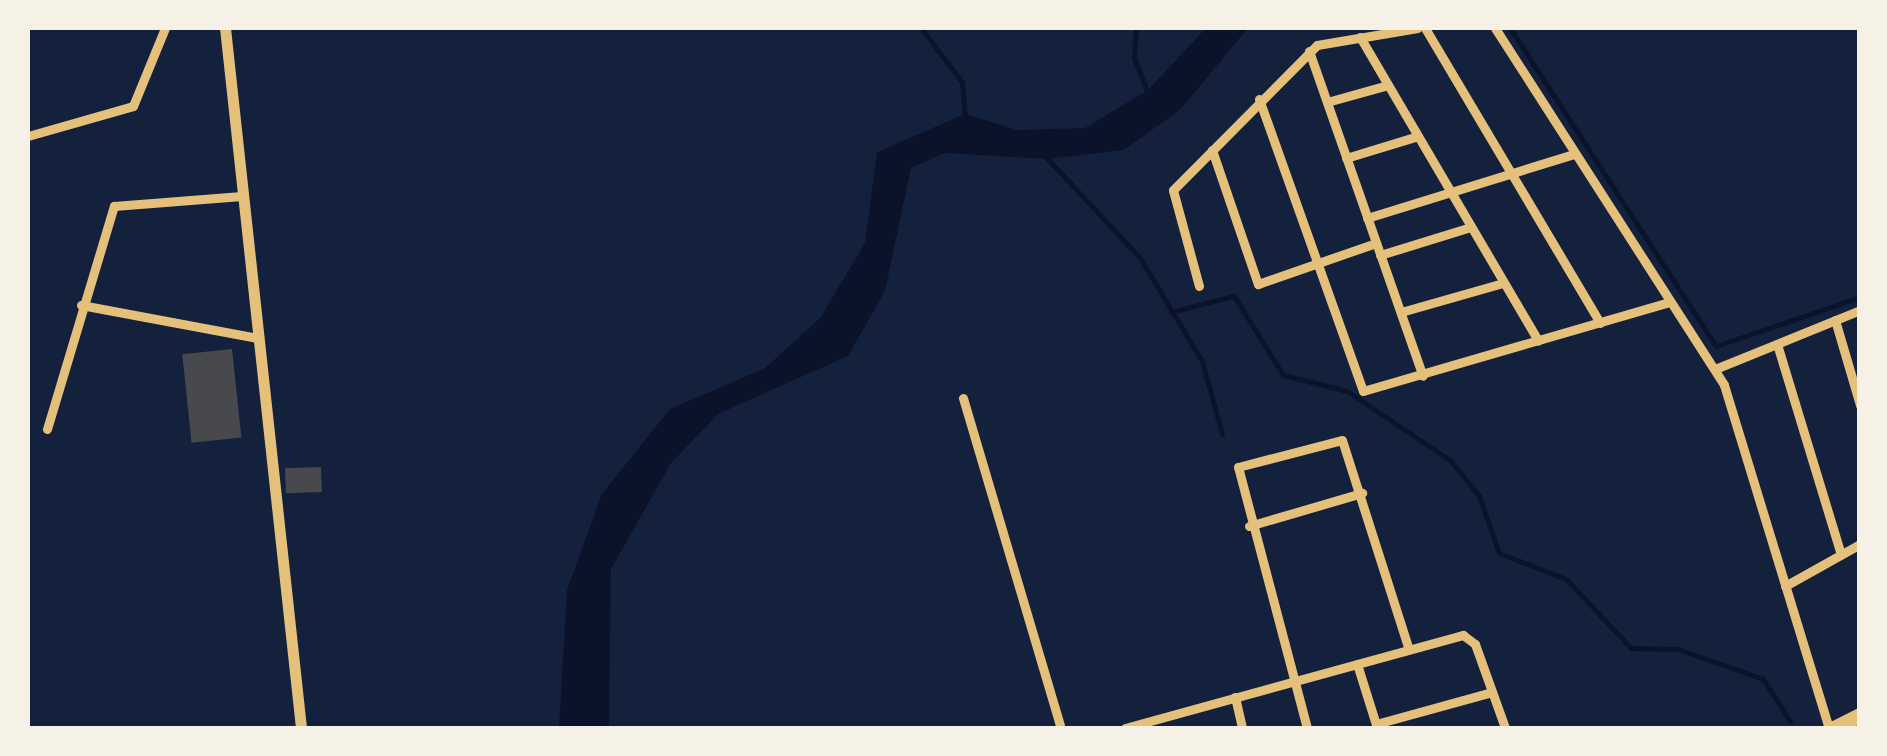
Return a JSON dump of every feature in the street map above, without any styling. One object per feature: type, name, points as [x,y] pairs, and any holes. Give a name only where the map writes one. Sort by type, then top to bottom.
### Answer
[{"type":"highway","points":[[1832,728],[1860,714]]},
{"type":"street","points":[[28,136],[134,106],[165,28]]},
{"type":"street","points":[[225,28],[301,728]]},
{"type":"street","points":[[1199,286],[1170,196],[1259,98],[1309,51],[1360,37],[1422,28],[1600,323]]},
{"type":"street","points":[[1496,28],[1666,303],[1715,369],[1832,728]]},
{"type":"street","points":[[1360,37],[1538,341]]},
{"type":"street","points":[[1309,51],[1423,376]]},
{"type":"street","points":[[1327,102],[1388,85]]},
{"type":"street","points":[[1259,98],[1358,387],[1423,376],[1666,303]]},
{"type":"street","points":[[1346,158],[1418,136]]},
{"type":"street","points":[[1212,150],[1258,284],[1376,243]]},
{"type":"street","points":[[1367,218],[1574,154]]},
{"type":"street","points":[[47,429],[81,305],[114,206],[242,196]]},
{"type":"street","points":[[1380,255],[1471,227]]},
{"type":"street","points":[[1400,312],[1504,283]]},
{"type":"street","points":[[81,305],[257,338]]},
{"type":"street","points":[[1715,369],[1860,310]]},
{"type":"street","points":[[1835,320],[1860,404]]},
{"type":"street","points":[[1776,344],[1840,555]]},
{"type":"street","points":[[962,398],[1061,728]]},
{"type":"street","points":[[1308,728],[1249,526],[1238,468],[1342,440],[1409,650]]},
{"type":"street","points":[[1249,526],[1362,493]]},
{"type":"street","points":[[1785,586],[1860,544]]},
{"type":"street","points":[[1125,728],[1409,650],[1471,637],[1505,728]]},
{"type":"street","points":[[1358,664],[1376,726],[1492,692]]},
{"type":"street","points":[[1235,698],[1242,728]]},
{"type":"water","points":[[1206,28],[1248,28],[1181,109],[1124,150],[1047,159],[945,153],[911,168],[885,291],[848,356],[718,414],[671,463],[611,569],[609,728],[559,728],[567,590],[602,494],[670,409],[765,368],[820,318],[865,243],[877,152],[965,114],[1017,130],[1085,128],[1148,90]]},
{"type":"building","points":[[232,349],[241,438],[192,443],[182,354]]},
{"type":"building","points":[[321,467],[322,492],[286,493],[285,468]]},
{"type":"waterway","points":[[921,28],[962,82],[965,120]]},
{"type":"waterway","points":[[1136,28],[1134,58],[1149,96]]},
{"type":"waterway","points":[[1510,28],[1716,346],[1860,297]]},
{"type":"waterway","points":[[1045,156],[1140,258],[1202,361],[1222,434]]},
{"type":"waterway","points":[[1171,312],[1234,296],[1283,375],[1347,391],[1451,461],[1479,496],[1499,553],[1566,579],[1631,648],[1678,649],[1763,679],[1790,721]]}]
